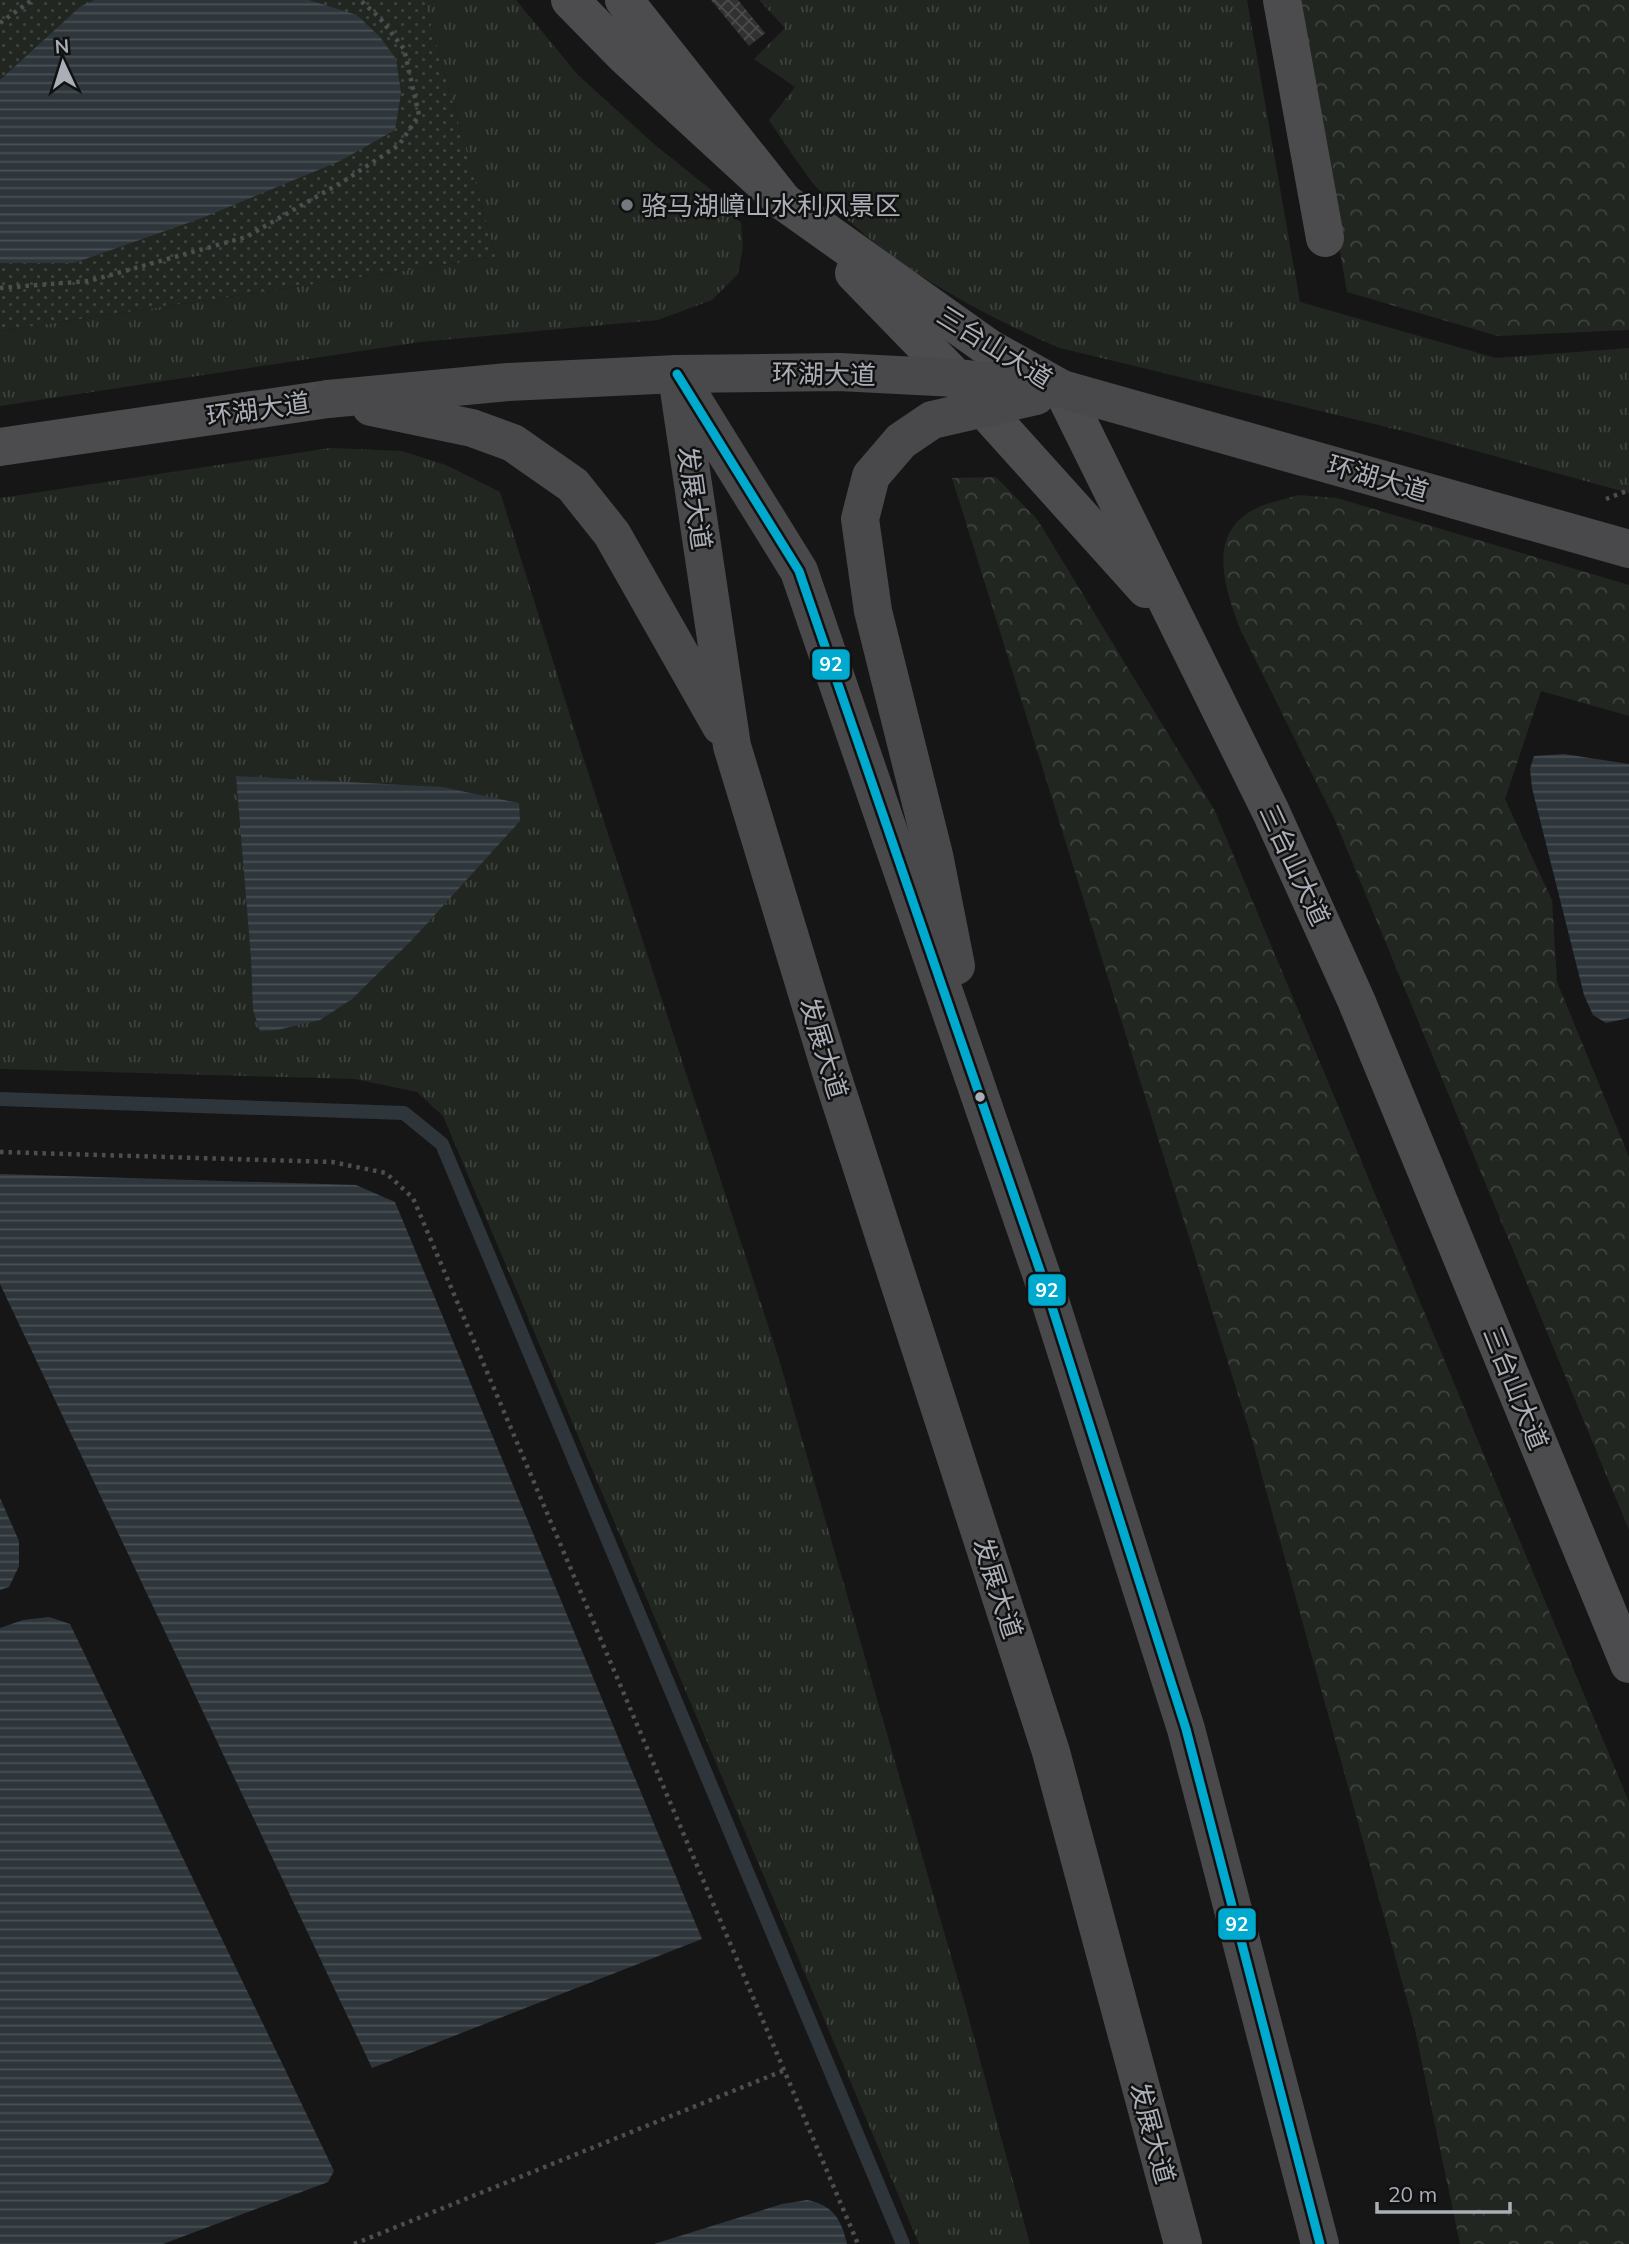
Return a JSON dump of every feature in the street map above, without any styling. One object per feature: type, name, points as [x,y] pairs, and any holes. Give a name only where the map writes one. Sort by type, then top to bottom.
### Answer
[{"type":"main road","name":"环湖大道","points":[[328,399],[509,382],[677,374],[839,372],[956,378],[1062,389],[1629,549]]},
{"type":"main road","name":"发展大道","points":[[677,374],[732,746],[831,1072],[1051,1752],[1183,2244]]},
{"type":"main road","name":"发展大道","points":[[677,374],[799,571],[1046,1288],[1185,1729],[1320,2244]]},
{"type":"main road","points":[[985,1111],[934,855],[873,611],[860,519],[870,476],[901,441],[932,420],[1062,389]]},
{"type":"main road","points":[[328,399],[472,428],[513,443],[573,485],[612,534],[732,746]]},
{"type":"street","points":[[570,0],[624,55],[784,202],[956,378],[1175,621]]},
{"type":"street","points":[[624,0],[784,202]]},
{"type":"street","points":[[1282,0],[1325,238]]},
{"type":"street","name":"三台山大道","points":[[784,202],[989,348],[1062,389],[1271,812],[1356,1000],[1629,1664]]},
{"type":"street","name":"环湖大道","points":[[0,447],[328,399]]},
{"type":"path","points":[[0,23],[32,0]]},
{"type":"path","points":[[0,288],[89,281],[246,237],[344,181],[399,145],[419,115],[404,48],[379,17],[360,0]]},
{"type":"path","points":[[0,1152],[332,1162],[386,1173],[413,1198],[858,2244]]},
{"type":"path","points":[[354,2244],[785,2070]]},
{"type":"green space","points":[[0,0],[424,0],[496,257],[0,331]]},
{"type":"green space","points":[[424,0],[516,0],[578,75],[654,144],[710,189],[741,223],[743,247],[738,274],[712,300],[658,320],[420,342],[0,406],[0,331],[496,257]]},
{"type":"green space","points":[[759,0],[1247,0],[1300,302],[1496,358],[1629,348],[1629,493],[1407,432],[1060,348],[959,299],[894,257],[836,209],[812,182],[769,120],[795,87],[754,59],[785,28]]},
{"type":"green space","points":[[1296,0],[1629,0],[1629,330],[1498,336],[1347,292]]},
{"type":"green space","points":[[330,448],[402,451],[446,465],[500,492],[584,760],[779,1359],[966,2008],[1030,2244],[919,2244],[443,1116],[417,1092],[355,1079],[0,1069],[0,498]]},
{"type":"green space","points":[[996,477],[1037,519],[1215,811],[1629,1802],[1629,2244],[1460,2244],[1414,2025],[1251,1436],[952,478]]},
{"type":"green space","points":[[1298,495],[1337,498],[1629,585],[1629,716],[1541,691],[1505,799],[1552,900],[1557,982],[1629,1157],[1629,1530],[1334,818],[1241,631],[1230,600],[1224,566],[1228,535],[1237,522],[1251,511]]},
{"type":"shaded area","points":[[95,0],[309,0],[357,15],[380,37],[396,59],[401,93],[395,130],[340,161],[202,218],[74,263],[0,263],[0,80],[81,6]]},
{"type":"shaded area","points":[[1564,754],[1629,764],[1629,1018],[1606,1023],[1593,1015],[1584,995],[1532,788],[1530,769],[1534,756]]},
{"type":"shaded area","points":[[236,776],[442,787],[519,803],[520,821],[411,941],[352,999],[320,1020],[260,1031],[253,1010]]},
{"type":"shaded area","points":[[0,1174],[356,1185],[395,1202],[702,1939],[372,2068],[0,1284]]},
{"type":"shaded area","points":[[0,1498],[19,1541],[19,1566],[9,1587],[0,1590]]},
{"type":"shaded area","points":[[49,1617],[70,1624],[334,2171],[328,2182],[163,2244],[0,2244],[0,1628],[23,1620]]},
{"type":"shaded area","points":[[807,2200],[823,2205],[834,2214],[839,2220],[847,2244],[654,2244],[782,2204]]},
{"type":"building","points":[[711,0],[738,0],[765,33],[749,46]]},
{"type":"waterway","points":[[0,1099],[404,1113],[442,1144],[903,2244]]},
{"type":"transit line","name":"92","points":[[677,374],[799,571],[1046,1288],[1186,1729],[1320,2244]]},
{"type":"place","name":"骆马湖嶂山水利风景区","points":[[627,205]]}]
